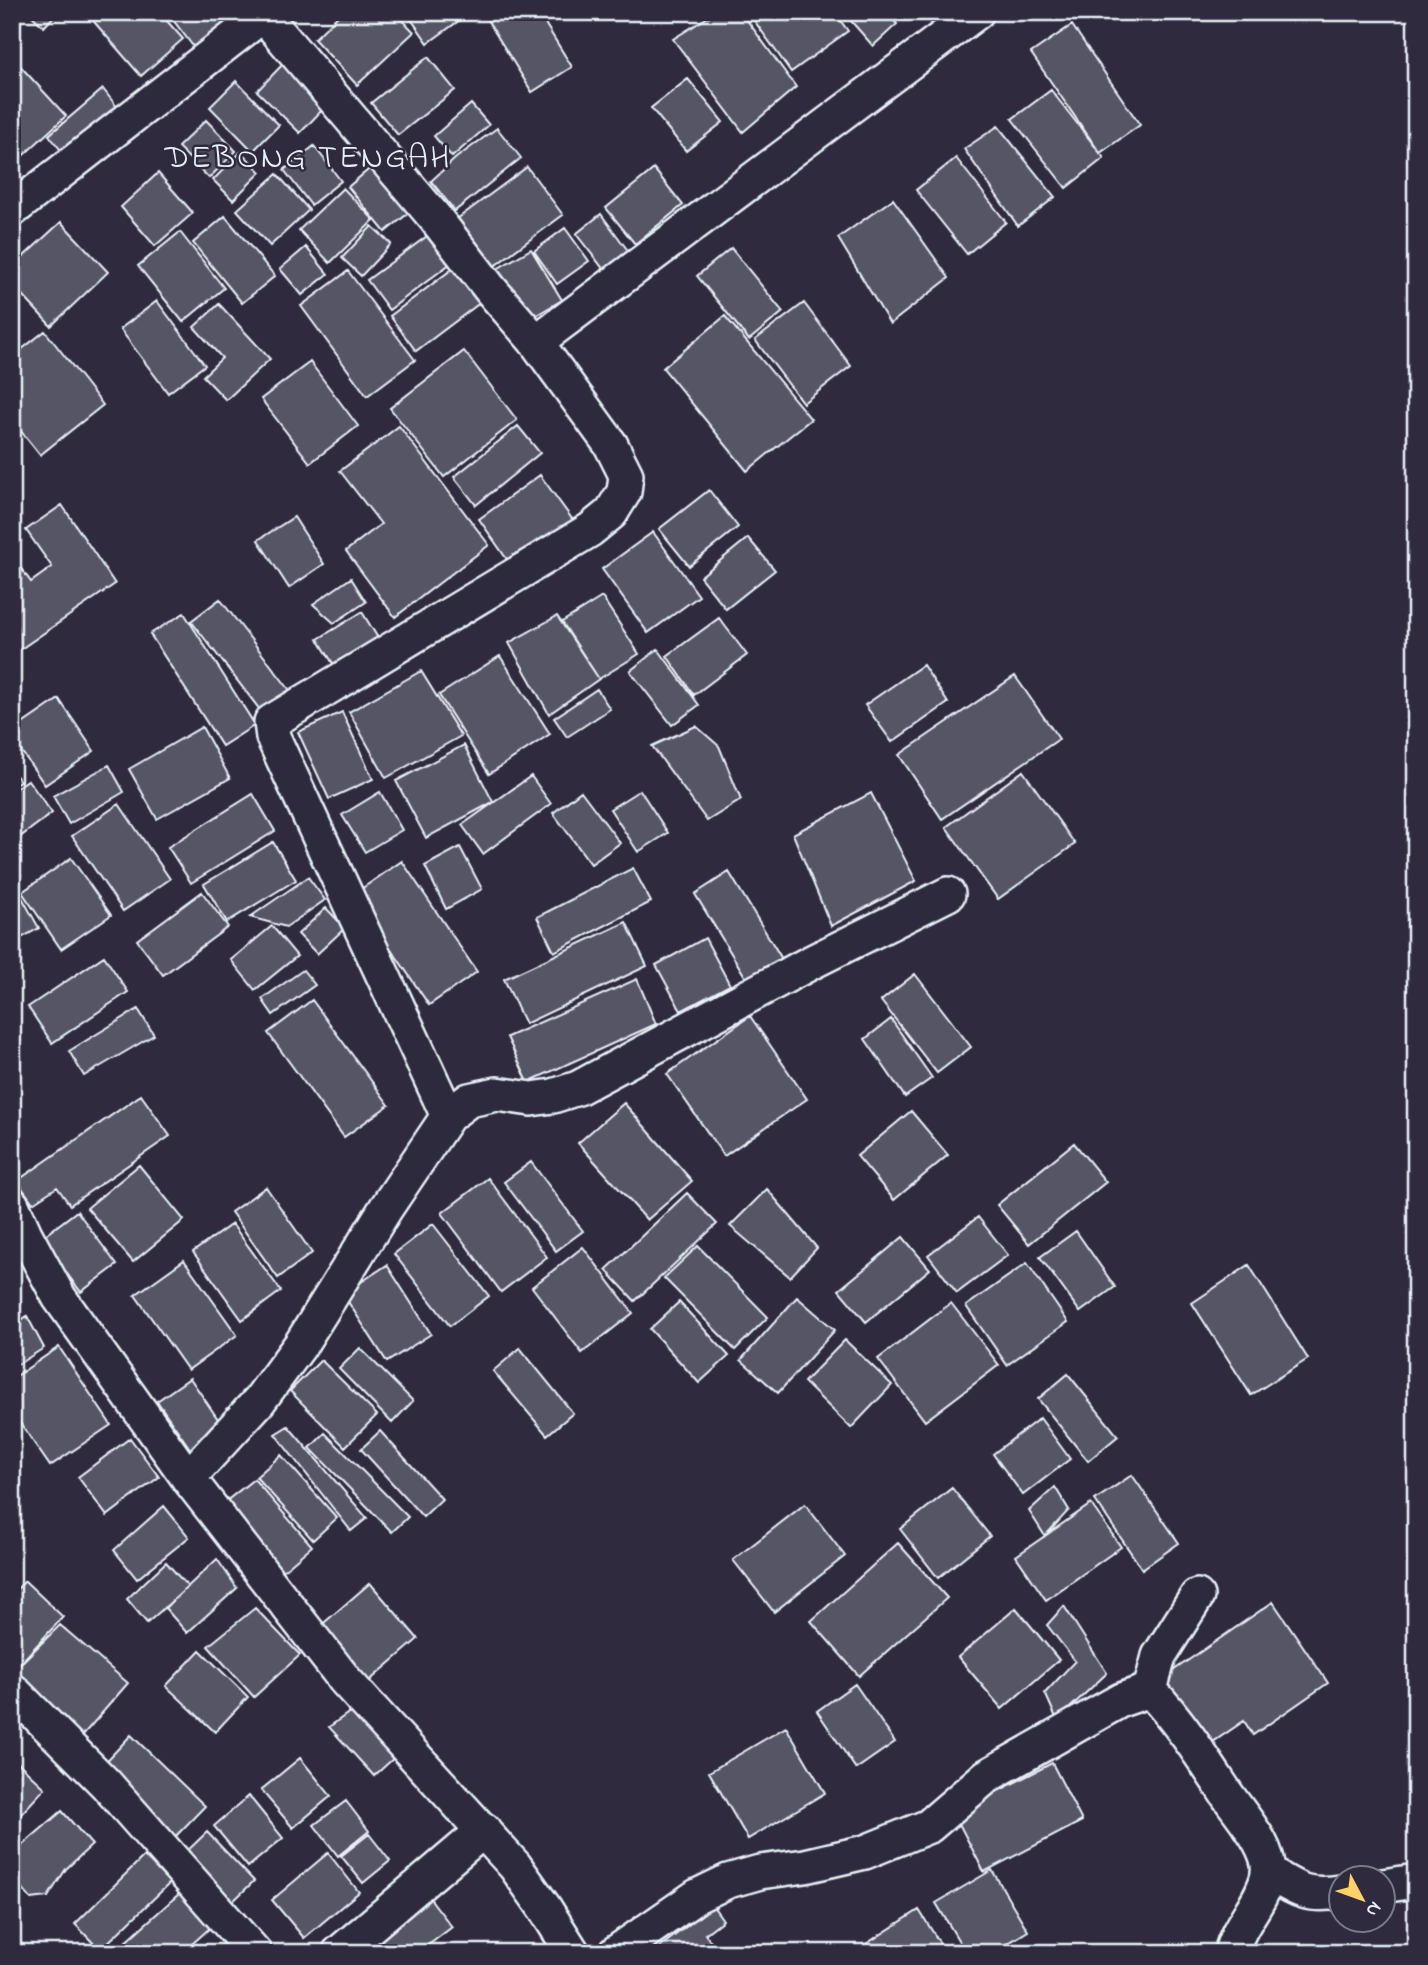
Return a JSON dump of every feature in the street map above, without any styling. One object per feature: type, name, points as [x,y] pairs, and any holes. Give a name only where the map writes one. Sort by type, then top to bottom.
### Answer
[{"type":"street","points":[[536,342],[977,12]]},
{"type":"street","points":[[12,211],[262,14],[436,219],[491,290],[536,342],[611,444],[626,475],[624,492],[611,513],[590,530],[271,722],[273,737],[448,1116]]},
{"type":"street","points":[[188,1478],[259,1401],[301,1344],[386,1208],[448,1116],[469,1100],[497,1094],[531,1099],[578,1088],[810,963],[948,894]]},
{"type":"street","points":[[12,1205],[60,1297],[188,1478],[345,1680],[484,1830],[537,1896],[573,1953]]},
{"type":"street","points":[[1150,1690],[1159,1656],[1197,1596]]},
{"type":"street","points":[[12,1690],[106,1784],[255,1953]]},
{"type":"street","points":[[1150,1690],[1174,1716],[1250,1825],[1265,1855],[1268,1872],[1261,1895],[1247,1916],[1231,1953]]},
{"type":"street","points":[[615,1953],[697,1895],[728,1881],[760,1872],[805,1866],[865,1852],[929,1826],[987,1776],[1121,1700],[1150,1690]]},
{"type":"street","points":[[339,1953],[484,1830]]},
{"type":"street","points":[[1268,1872],[1302,1892],[1313,1895],[1326,1894]]},
{"type":"street","points":[[1396,1884],[1416,1881]]},
{"type":"building","points":[[28,12],[58,12],[44,27]]},
{"type":"building","points":[[93,12],[159,12],[183,39],[141,76],[89,16]]},
{"type":"building","points":[[167,12],[232,12],[237,19],[196,50]]},
{"type":"building","points":[[342,12],[395,12],[414,32],[357,85],[314,39]]},
{"type":"building","points":[[406,12],[471,12],[428,43]]},
{"type":"building","points":[[495,12],[538,12],[572,67],[532,92],[486,18]]},
{"type":"building","points":[[716,12],[741,12],[796,87],[743,132],[673,39]]},
{"type":"building","points":[[748,12],[834,12],[848,31],[791,72]]},
{"type":"building","points":[[843,12],[886,12],[897,24],[873,46]]},
{"type":"building","points":[[1072,25],[1140,125],[1100,153],[1031,53]]},
{"type":"building","points":[[12,57],[66,116],[15,163],[12,159]]},
{"type":"building","points":[[428,57],[455,90],[398,135],[371,103]]},
{"type":"building","points":[[283,64],[326,106],[300,133],[257,91]]},
{"type":"building","points":[[688,79],[723,122],[686,151],[651,108]]},
{"type":"building","points":[[236,81],[279,125],[253,151],[210,107]]},
{"type":"building","points":[[103,89],[121,112],[67,158],[49,135]]},
{"type":"building","points":[[1051,90],[1104,158],[1066,188],[1012,119]]},
{"type":"building","points":[[471,104],[489,125],[452,157],[434,136]]},
{"type":"building","points":[[206,120],[236,151],[209,178],[178,147]]},
{"type":"building","points":[[998,126],[1055,197],[1018,226],[964,149]]},
{"type":"building","points":[[497,128],[521,158],[455,211],[431,181],[456,158]]},
{"type":"building","points":[[314,146],[341,181],[311,205],[284,170]]},
{"type":"building","points":[[241,152],[261,172],[233,200],[213,180]]},
{"type":"building","points":[[956,158],[1006,222],[967,254],[916,190]]},
{"type":"building","points":[[374,165],[411,211],[385,232],[348,187]]},
{"type":"building","points":[[527,167],[563,215],[493,267],[457,219]]},
{"type":"building","points":[[654,169],[683,205],[635,244],[606,208]]},
{"type":"building","points":[[158,173],[193,213],[155,246],[121,207]]},
{"type":"building","points":[[277,174],[309,210],[270,246],[237,210]]},
{"type":"building","points":[[343,188],[374,220],[330,263],[299,230]]},
{"type":"building","points":[[893,199],[949,278],[890,324],[838,238]]},
{"type":"building","points":[[601,214],[629,252],[605,271],[576,234]]},
{"type":"building","points":[[225,216],[275,276],[242,303],[193,243]]},
{"type":"building","points":[[61,222],[108,272],[51,326],[12,284],[12,267]]},
{"type":"building","points":[[372,226],[391,244],[361,276],[342,258]]},
{"type":"building","points":[[565,228],[589,261],[557,284],[534,251]]},
{"type":"building","points":[[180,232],[224,288],[183,322],[138,266]]},
{"type":"building","points":[[430,234],[451,263],[389,310],[367,280]]},
{"type":"building","points":[[306,247],[328,274],[302,295],[280,269]]},
{"type":"building","points":[[731,248],[783,312],[749,340],[697,276]]},
{"type":"building","points":[[531,249],[562,300],[528,320],[497,269]]},
{"type":"building","points":[[455,267],[481,302],[416,351],[390,316]]},
{"type":"building","points":[[348,271],[415,360],[367,396],[301,306]]},
{"type":"building","points":[[157,301],[205,365],[168,393],[120,329]]},
{"type":"building","points":[[804,303],[851,366],[803,403],[755,340]]},
{"type":"building","points":[[219,304],[270,359],[226,400],[203,376],[222,358],[194,327]]},
{"type":"building","points":[[725,316],[811,419],[747,471],[663,368]]},
{"type":"building","points":[[45,331],[103,405],[40,455],[12,420],[12,357]]},
{"type":"building","points":[[464,351],[517,420],[444,477],[390,408]]},
{"type":"building","points":[[310,362],[358,426],[310,463],[261,399]]},
{"type":"building","points":[[399,426],[489,545],[395,617],[346,551],[381,524],[340,471]]},
{"type":"building","points":[[518,426],[540,453],[476,505],[454,477]]},
{"type":"building","points":[[540,475],[575,523],[513,568],[479,519]]},
{"type":"building","points":[[709,490],[738,527],[689,566],[659,529]]},
{"type":"building","points":[[62,505],[115,584],[12,655],[12,556],[31,582],[52,567],[26,530]]},
{"type":"building","points":[[294,517],[324,564],[289,588],[258,540]]},
{"type":"building","points":[[653,532],[699,596],[648,633],[602,569]]},
{"type":"building","points":[[748,538],[775,570],[726,609],[700,577]]},
{"type":"building","points":[[351,578],[366,602],[334,623],[313,604]]},
{"type":"building","points":[[602,597],[639,654],[599,679],[562,622]]},
{"type":"building","points":[[220,599],[292,693],[264,715],[191,621]]},
{"type":"building","points":[[362,612],[381,643],[337,670],[318,639]]},
{"type":"building","points":[[184,613],[255,725],[222,746],[150,634]]},
{"type":"building","points":[[557,616],[599,679],[549,714],[509,643]]},
{"type":"building","points":[[719,618],[747,655],[694,695],[667,656]]},
{"type":"building","points":[[658,649],[699,705],[672,725],[630,671]]},
{"type":"building","points":[[500,656],[550,734],[489,774],[439,695]]},
{"type":"building","points":[[923,665],[948,703],[892,742],[865,705]]},
{"type":"building","points":[[421,671],[461,736],[386,778],[349,712]]},
{"type":"building","points":[[1015,676],[1059,739],[942,819],[899,755]]},
{"type":"building","points":[[597,689],[610,709],[567,737],[554,718]]},
{"type":"building","points":[[59,699],[94,751],[45,785],[12,738],[12,731]]},
{"type":"building","points":[[342,712],[373,779],[329,799],[298,732]]},
{"type":"building","points":[[696,726],[719,746],[741,800],[707,821],[652,746]]},
{"type":"building","points":[[202,727],[230,778],[157,819],[129,769]]},
{"type":"building","points":[[464,745],[493,802],[426,838],[396,781]]},
{"type":"building","points":[[109,765],[124,792],[69,824],[53,796]]},
{"type":"building","points":[[12,770],[20,781],[12,786]]},
{"type":"building","points":[[1023,771],[1075,844],[998,899],[946,827]]},
{"type":"building","points":[[531,776],[551,804],[483,854],[462,825]]},
{"type":"building","points":[[28,780],[52,813],[20,837],[12,827],[12,791]]},
{"type":"building","points":[[640,790],[668,833],[638,852],[610,809]]},
{"type":"building","points":[[581,791],[620,843],[591,864],[553,813]]},
{"type":"building","points":[[380,792],[402,830],[365,852],[342,815]]},
{"type":"building","points":[[871,793],[916,881],[831,926],[793,834]]},
{"type":"building","points":[[253,794],[275,831],[191,883],[168,847]]},
{"type":"building","points":[[119,804],[170,879],[123,911],[72,836]]},
{"type":"building","points":[[273,842],[296,880],[227,922],[204,884]]},
{"type":"building","points":[[460,847],[482,889],[446,909],[425,866]]},
{"type":"building","points":[[71,858],[111,915],[61,949],[22,892]]},
{"type":"building","points":[[12,859],[21,875],[12,880]]},
{"type":"building","points":[[402,861],[477,972],[429,1005],[354,894]]},
{"type":"building","points":[[633,868],[651,902],[554,952],[537,917]]},
{"type":"building","points":[[729,872],[785,964],[751,986],[695,894]]},
{"type":"building","points":[[308,877],[325,900],[286,927],[250,917]]},
{"type":"building","points":[[19,892],[39,928],[12,943],[12,896]]},
{"type":"building","points":[[202,892],[228,927],[163,975],[137,940]]},
{"type":"building","points":[[326,908],[345,928],[317,954],[298,934]]},
{"type":"building","points":[[626,922],[647,966],[525,1024],[504,979]]},
{"type":"building","points":[[272,926],[297,956],[255,990],[231,960]]},
{"type":"building","points":[[705,938],[730,985],[681,1011],[656,965]]},
{"type":"building","points":[[104,956],[128,992],[52,1043],[28,1007]]},
{"type":"building","points":[[303,970],[315,985],[273,1015],[262,999]]},
{"type":"building","points":[[915,974],[971,1047],[937,1073],[881,1001]]},
{"type":"building","points":[[637,979],[656,1024],[528,1082],[507,1037]]},
{"type":"building","points":[[312,1000],[389,1105],[344,1137],[268,1033]]},
{"type":"building","points":[[138,1009],[154,1035],[84,1076],[69,1051]]},
{"type":"building","points":[[750,1016],[807,1099],[724,1156],[667,1074]]},
{"type":"building","points":[[891,1019],[932,1078],[905,1097],[865,1039]]},
{"type":"building","points":[[141,1095],[170,1136],[70,1205],[57,1187],[33,1203],[17,1181]]},
{"type":"building","points":[[624,1103],[692,1181],[647,1220],[578,1143]]},
{"type":"building","points":[[911,1111],[948,1155],[894,1200],[857,1156]]},
{"type":"building","points":[[1074,1143],[1106,1182],[1029,1244],[997,1205]]},
{"type":"building","points":[[531,1162],[583,1231],[556,1251],[504,1182]]},
{"type":"building","points":[[139,1165],[184,1220],[133,1262],[87,1208]]},
{"type":"building","points":[[488,1178],[547,1257],[501,1292],[442,1213]]},
{"type":"building","points":[[266,1187],[312,1253],[278,1278],[231,1212]]},
{"type":"building","points":[[767,1189],[817,1248],[790,1277],[730,1226]]},
{"type":"building","points":[[687,1193],[717,1224],[635,1301],[606,1270]]},
{"type":"building","points":[[77,1211],[117,1265],[81,1292],[40,1239]]},
{"type":"building","points":[[978,1217],[1008,1255],[957,1293],[928,1255]]},
{"type":"building","points":[[232,1224],[281,1291],[242,1320],[193,1252]]},
{"type":"building","points":[[433,1224],[489,1296],[450,1326],[394,1254]]},
{"type":"building","points":[[1076,1231],[1115,1287],[1080,1312],[1040,1257]]},
{"type":"building","points":[[903,1237],[930,1269],[866,1322],[839,1290]]},
{"type":"building","points":[[698,1246],[768,1317],[735,1350],[664,1278]]},
{"type":"building","points":[[583,1247],[633,1313],[582,1353],[532,1287]]},
{"type":"building","points":[[184,1260],[237,1335],[188,1370],[135,1295]]},
{"type":"building","points":[[1027,1263],[1068,1322],[1007,1365],[966,1306]]},
{"type":"building","points":[[387,1265],[431,1334],[387,1362],[343,1294]]},
{"type":"building","points":[[1249,1265],[1308,1359],[1251,1395],[1192,1303]]},
{"type":"building","points":[[12,1292],[21,1303],[12,1309]]},
{"type":"building","points":[[797,1297],[835,1330],[778,1393],[741,1360]]},
{"type":"building","points":[[679,1302],[729,1356],[699,1383],[650,1329]]},
{"type":"building","points":[[951,1303],[999,1365],[925,1421],[878,1359]]},
{"type":"building","points":[[27,1316],[44,1348],[12,1368],[12,1327]]},
{"type":"building","points":[[845,1340],[892,1385],[851,1428],[804,1382]]},
{"type":"building","points":[[59,1347],[111,1425],[50,1466],[12,1411],[12,1379]]},
{"type":"building","points":[[360,1348],[413,1401],[392,1423],[339,1369]]},
{"type":"building","points":[[520,1348],[573,1413],[547,1435],[493,1371]]},
{"type":"building","points":[[321,1360],[377,1415],[345,1447],[290,1391]]},
{"type":"building","points":[[1068,1374],[1118,1436],[1088,1461],[1038,1399]]},
{"type":"building","points":[[190,1378],[224,1428],[191,1450],[157,1401]]},
{"type":"building","points":[[1040,1418],[1070,1459],[1023,1495],[993,1454]]},
{"type":"building","points":[[288,1426],[367,1518],[351,1531],[275,1434]]},
{"type":"building","points":[[380,1431],[442,1499],[423,1517],[361,1449]]},
{"type":"building","points":[[325,1433],[408,1517],[392,1532],[310,1448]]},
{"type":"building","points":[[130,1438],[159,1477],[107,1516],[78,1477]]},
{"type":"building","points":[[281,1455],[337,1518],[313,1540],[256,1477]]},
{"type":"building","points":[[1132,1475],[1179,1543],[1142,1569],[1095,1500]]},
{"type":"building","points":[[254,1479],[312,1546],[278,1575],[220,1506]]},
{"type":"building","points":[[1055,1487],[1069,1510],[1045,1536],[1029,1511]]},
{"type":"building","points":[[952,1488],[990,1536],[938,1578],[900,1529]]},
{"type":"building","points":[[805,1504],[845,1556],[774,1612],[733,1560]]},
{"type":"building","points":[[1091,1504],[1121,1547],[1046,1600],[1016,1556]]},
{"type":"building","points":[[164,1506],[189,1537],[137,1579],[114,1550]]},
{"type":"building","points":[[898,1543],[947,1598],[859,1676],[811,1621]]},
{"type":"building","points":[[217,1559],[237,1588],[187,1633],[165,1608]]},
{"type":"building","points":[[166,1562],[188,1587],[147,1623],[127,1599]]},
{"type":"building","points":[[25,1581],[63,1617],[14,1670],[12,1594]]},
{"type":"building","points":[[370,1583],[418,1639],[368,1682],[318,1628]]},
{"type":"building","points":[[1273,1602],[1328,1683],[1253,1735],[1244,1721],[1210,1744],[1164,1677]]},
{"type":"building","points":[[1064,1606],[1107,1673],[1057,1720],[1045,1693],[1075,1661],[1047,1625]]},
{"type":"building","points":[[255,1608],[300,1655],[254,1697],[208,1646]]},
{"type":"building","points":[[1016,1608],[1059,1660],[1002,1709],[958,1657]]},
{"type":"building","points":[[60,1625],[128,1683],[76,1743],[14,1670]]},
{"type":"building","points":[[200,1650],[248,1697],[215,1732],[166,1686]]},
{"type":"building","points":[[855,1684],[895,1742],[856,1769],[817,1711]]},
{"type":"building","points":[[354,1709],[395,1757],[374,1776],[329,1727]]},
{"type":"building","points":[[786,1727],[825,1793],[748,1839],[709,1772]]},
{"type":"building","points":[[131,1735],[205,1806],[173,1839],[99,1769]]},
{"type":"building","points":[[12,1757],[45,1788],[12,1824]]},
{"type":"building","points":[[300,1758],[331,1796],[293,1828],[261,1790]]},
{"type":"building","points":[[1052,1763],[1082,1821],[984,1872],[954,1814]]},
{"type":"building","points":[[249,1796],[283,1838],[248,1867],[214,1826]]},
{"type":"building","points":[[346,1801],[369,1831],[338,1856],[314,1825]]},
{"type":"building","points":[[62,1811],[92,1845],[66,1869],[48,1897],[31,1899],[12,1877],[12,1854]]},
{"type":"building","points":[[207,1832],[254,1881],[228,1906],[181,1857]]},
{"type":"building","points":[[369,1834],[390,1861],[363,1883],[341,1856]]},
{"type":"building","points":[[328,1853],[359,1892],[304,1938],[272,1900]]},
{"type":"building","points":[[144,1856],[170,1883],[100,1950],[75,1924]]},
{"type":"building","points":[[992,1870],[1028,1931],[992,1953],[966,1953],[936,1903]]},
{"type":"building","points":[[180,1893],[211,1927],[182,1953],[113,1953]]},
{"type":"building","points":[[429,1897],[452,1927],[418,1953],[390,1953],[377,1936]]},
{"type":"building","points":[[713,1906],[723,1920],[705,1934],[713,1945],[702,1953],[652,1953]]},
{"type":"building","points":[[919,1910],[946,1953],[852,1953]]},
{"type":"building","points":[[12,1933],[30,1953],[12,1953]]},
{"type":"district","name":"DEBONG TENGAH","points":[[308,159]]}]
